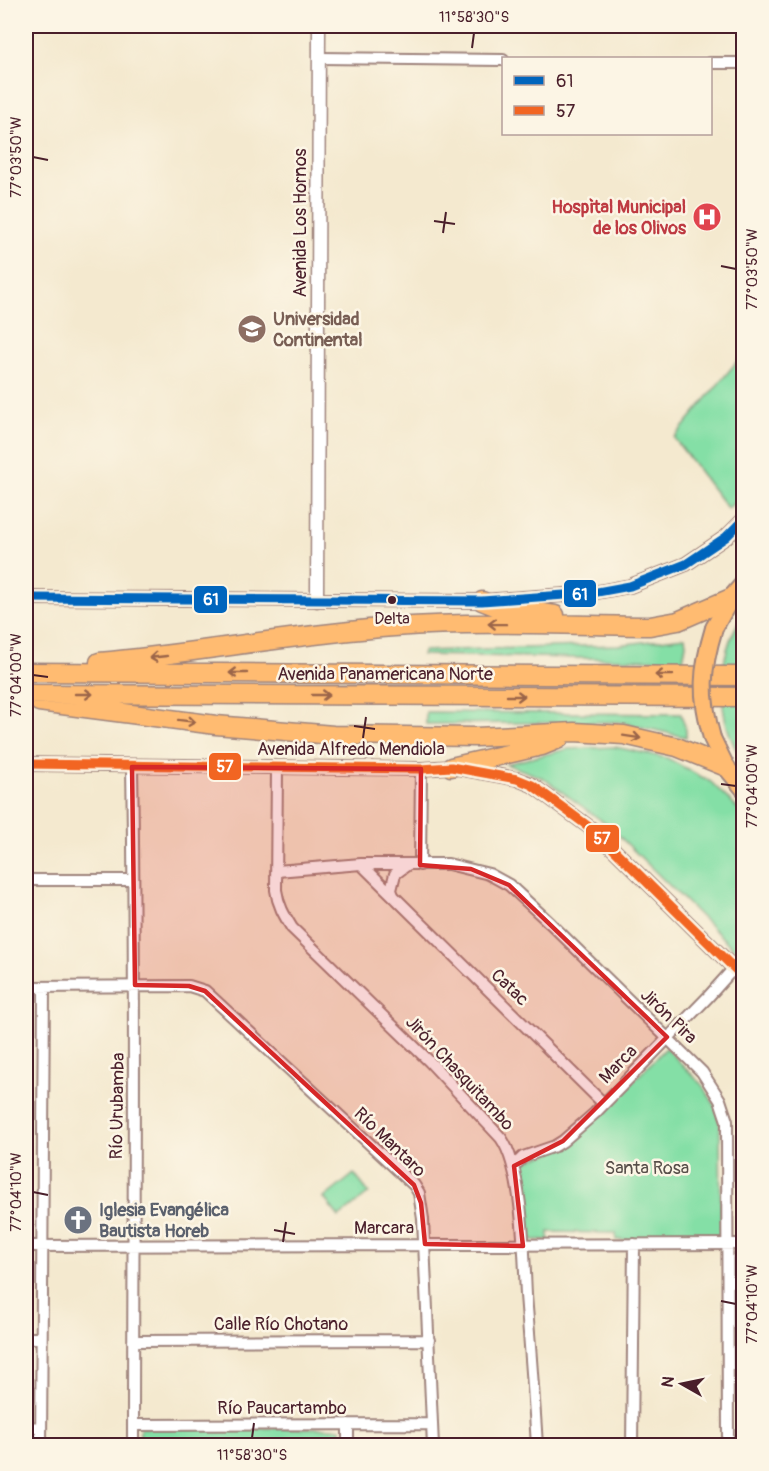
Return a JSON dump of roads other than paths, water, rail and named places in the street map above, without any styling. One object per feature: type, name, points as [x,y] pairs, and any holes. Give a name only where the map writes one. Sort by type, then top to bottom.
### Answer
[{"type":"highway","points":[[744,583],[731,598],[714,628],[705,655],[702,683],[704,711],[712,738],[726,767],[744,789]]},
{"type":"highway","points":[[26,671],[183,654],[299,636],[395,627],[470,624],[650,626],[678,621],[731,598]]},
{"type":"highway","points":[[482,601],[495,606],[598,625]]},
{"type":"highway","name":"Avenida Panamericana Norte","points":[[26,671],[744,676]]},
{"type":"highway","name":"Avenida Panamericana Norte","points":[[26,694],[744,697]]},
{"type":"highway","points":[[26,699],[69,707],[216,724],[343,735],[465,737],[574,732],[624,735],[677,747],[726,767]]},
{"type":"highway","points":[[451,767],[542,746],[574,732]]},
{"type":"main road","points":[[26,598],[482,601],[592,593],[630,586],[667,573],[707,552],[744,519]]},
{"type":"main road","name":"Avenida Alfredo Mendiola","points":[[26,764],[132,767],[421,769],[451,767],[517,779],[532,785],[596,832],[739,973]]},
{"type":"street","name":"Avenida Los Hornos","points":[[317,601],[319,26]]},
{"type":"street","points":[[319,58],[502,60]]},
{"type":"street","points":[[712,63],[744,63]]},
{"type":"street","name":"Río Urubamba","points":[[132,767],[135,985],[132,1245],[133,1446]]},
{"type":"street","name":"Jirón Chasquitambo","points":[[277,767],[278,902],[292,928],[430,1062],[501,1138],[514,1166],[523,1246],[537,1446]]},
{"type":"street","points":[[420,865],[421,769]]},
{"type":"street","name":"Jirón Pira","points":[[277,871],[361,864],[448,864],[489,874],[509,885],[702,1072],[720,1100],[727,1121],[728,1446]]},
{"type":"street","name":"Catac","points":[[361,864],[603,1103]]},
{"type":"street","points":[[393,895],[391,890],[395,874],[407,865]]},
{"type":"street","points":[[26,880],[133,880]]},
{"type":"street","name":"Marca","points":[[514,1166],[523,1157],[563,1141],[708,997],[739,973]]},
{"type":"street","name":"Río Mantaro","points":[[26,987],[189,986],[204,992],[414,1185],[421,1203],[425,1244],[433,1446]]},
{"type":"street","points":[[41,1446],[44,987]]},
{"type":"street","points":[[632,1446],[634,1244]]},
{"type":"street","name":"Marcara","points":[[26,1246],[744,1244]]},
{"type":"street","points":[[26,1338],[41,1338]]},
{"type":"street","name":"Calle Río Chotano","points":[[133,1341],[429,1340]]},
{"type":"street","points":[[348,1424],[348,1446]]},
{"type":"street","name":"Río Paucartambo","points":[[133,1425],[432,1424]]},
{"type":"street","points":[[26,1428],[41,1427]]},
{"type":"place","name":"Hospìtal Municipal de los Olivos","points":[[707,217]]},
{"type":"place","name":"Universidad Continental","points":[[252,329]]},
{"type":"place","name":"Delta","points":[[392,600]]},
{"type":"place","name":"Iglesia Evangélica Bautista Horeb","points":[[78,1220]]},
{"type":"park label","name":"Santa Rosa","points":[[647,1168]]}]
